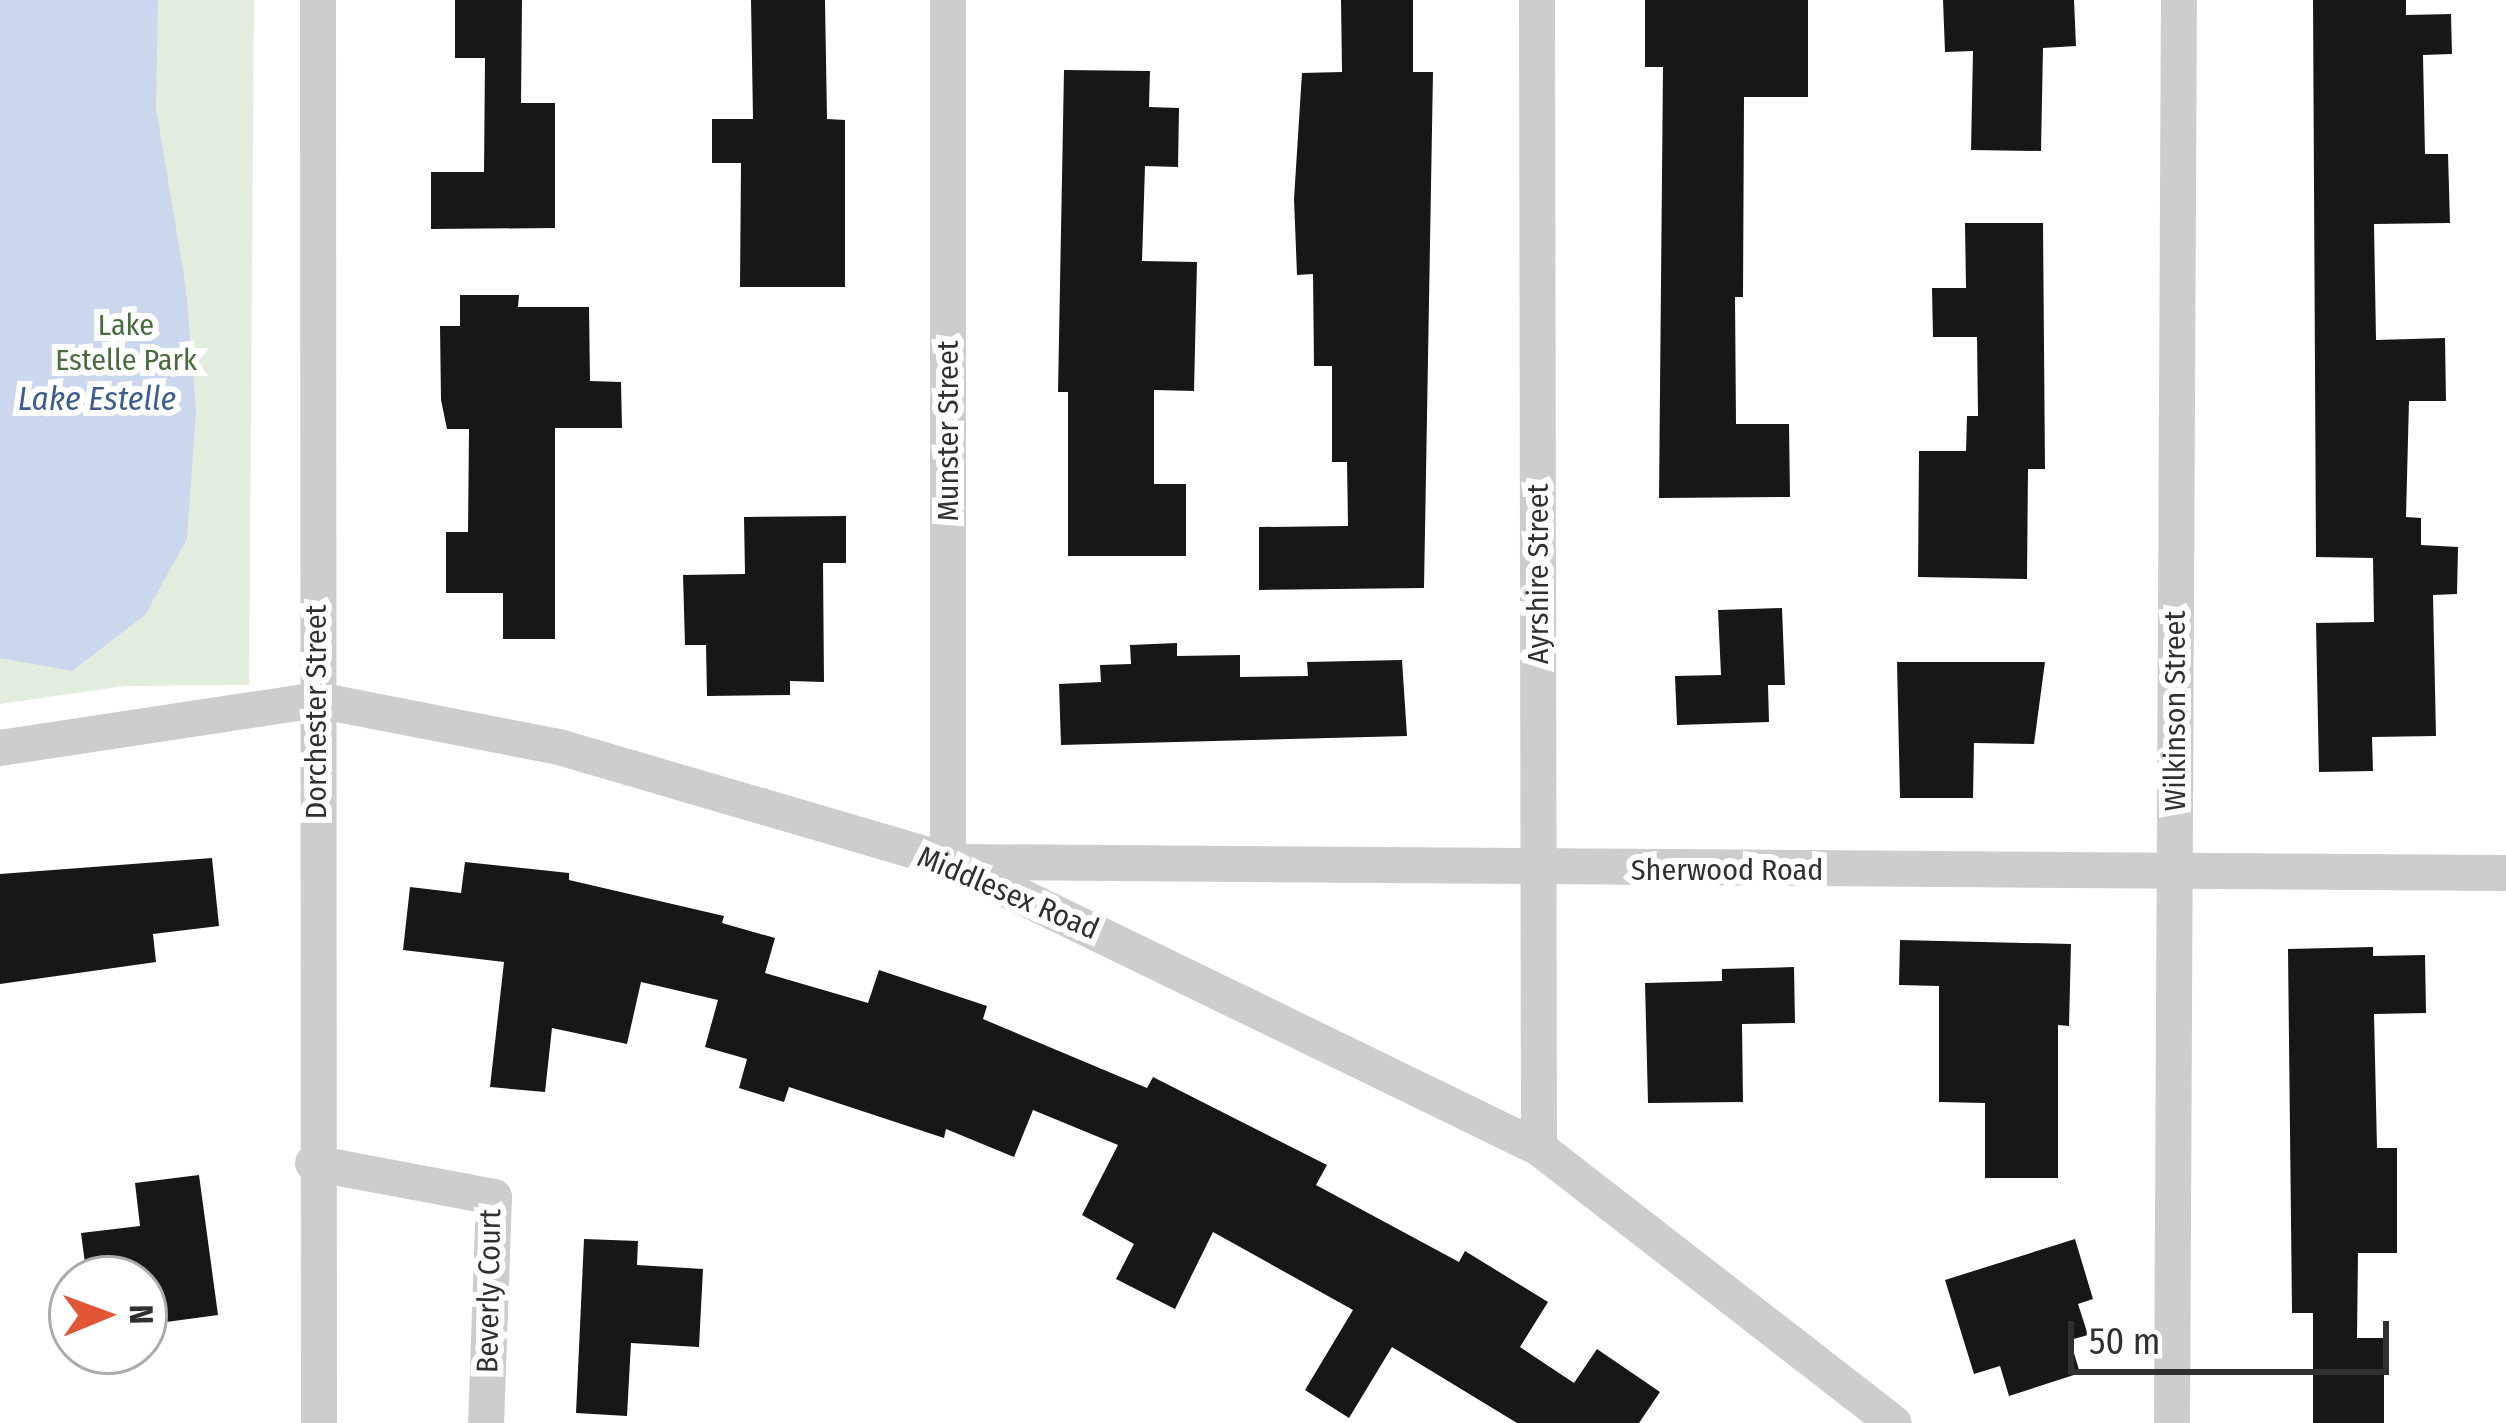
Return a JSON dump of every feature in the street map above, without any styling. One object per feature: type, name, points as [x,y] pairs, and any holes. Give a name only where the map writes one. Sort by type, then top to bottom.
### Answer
[{"type":"street","name":"Dorchester Street","points":[[318,0],[314,1162],[319,1423]]},
{"type":"street","name":"Munster Street","points":[[948,0],[948,861]]},
{"type":"street","name":"Ayrshire Street","points":[[1537,0],[1538,1148]]},
{"type":"street","name":"Wilkinson Street","points":[[2172,1423],[2180,0]]},
{"type":"street","name":"Middlesex Road","points":[[0,748],[317,700],[560,747],[948,861],[1538,1148],[1894,1423]]},
{"type":"street","name":"Sherwood Road","points":[[948,861],[2506,873]]},
{"type":"street","name":"Beverly Court","points":[[314,1162],[494,1197],[486,1423]]},
{"type":"green space","name":"Lake Estelle","points":[[0,0],[254,0],[249,685],[125,686],[0,704]]},
{"type":"water","name":"Lake Estelle","points":[[0,0],[158,0],[156,108],[186,288],[196,410],[187,539],[145,615],[72,671],[0,658]]},
{"type":"building","points":[[455,0],[522,0],[521,103],[555,103],[555,228],[431,229],[431,172],[484,172],[485,58],[455,58]]},
{"type":"building","points":[[751,0],[825,0],[827,119],[845,120],[845,287],[740,287],[741,163],[712,163],[712,119],[753,119]]},
{"type":"building","points":[[1341,0],[1413,0],[1413,72],[1433,72],[1424,588],[1259,590],[1259,527],[1348,526],[1347,462],[1332,462],[1332,366],[1314,366],[1313,274],[1297,275],[1294,199],[1302,73],[1342,72]]},
{"type":"building","points":[[1645,0],[1808,0],[1808,97],[1744,97],[1743,297],[1735,297],[1736,424],[1789,424],[1790,497],[1659,498],[1663,67],[1645,67]]},
{"type":"building","points":[[1943,0],[2074,0],[2076,46],[2043,48],[2041,151],[1971,150],[1973,51],[1945,52]]},
{"type":"building","points":[[2313,0],[2406,0],[2406,15],[2451,14],[2452,54],[2423,55],[2425,154],[2448,154],[2450,223],[2374,224],[2376,340],[2445,338],[2446,401],[2409,401],[2406,517],[2421,518],[2421,545],[2458,547],[2457,594],[2433,595],[2436,736],[2372,737],[2373,771],[2319,772],[2316,623],[2374,622],[2373,558],[2316,557]]},
{"type":"building","points":[[1064,70],[1150,71],[1149,107],[1179,108],[1178,167],[1145,166],[1142,261],[1197,262],[1194,391],[1154,390],[1154,484],[1186,484],[1186,556],[1068,556],[1068,392],[1058,392]]},
{"type":"building","points":[[1965,223],[2043,223],[2045,469],[2028,469],[2027,579],[1918,577],[1919,451],[1966,451],[1967,416],[1978,416],[1977,337],[1933,337],[1932,288],[1966,288]]},
{"type":"building","points":[[460,295],[519,295],[518,307],[589,307],[590,381],[621,382],[622,428],[555,428],[555,639],[503,639],[503,593],[446,593],[446,532],[468,532],[469,429],[447,429],[441,400],[440,326],[460,326]]},
{"type":"building","points":[[846,516],[846,563],[823,563],[824,682],[790,681],[790,695],[707,696],[706,645],[685,645],[683,575],[745,574],[744,517]]},
{"type":"building","points":[[1782,608],[1785,685],[1768,685],[1769,722],[1677,725],[1675,676],[1721,675],[1718,610]]},
{"type":"building","points":[[1177,643],[1177,656],[1240,655],[1240,677],[1308,676],[1307,662],[1402,660],[1407,736],[1061,745],[1059,684],[1101,682],[1100,665],[1131,664],[1130,645]]},
{"type":"building","points":[[1897,662],[2045,662],[2034,744],[1974,743],[1973,798],[1900,798]]},
{"type":"building","points":[[212,858],[219,926],[153,934],[156,962],[0,984],[0,874]]},
{"type":"building","points":[[465,862],[569,873],[569,880],[724,916],[722,923],[775,938],[765,973],[868,1003],[879,970],[987,1006],[983,1019],[1147,1088],[1153,1077],[1327,1165],[1316,1185],[1459,1262],[1465,1251],[1548,1302],[1520,1347],[1574,1383],[1597,1349],[1660,1392],[1639,1423],[1517,1423],[1392,1347],[1349,1418],[1305,1390],[1353,1310],[1213,1232],[1175,1309],[1116,1279],[1134,1244],[1082,1215],[1118,1145],[1033,1110],[1014,1157],[946,1129],[944,1138],[789,1087],[784,1102],[739,1088],[747,1059],[705,1047],[718,1000],[641,982],[627,1044],[552,1028],[545,1092],[490,1087],[504,962],[403,950],[410,887],[461,893]]},
{"type":"building","points":[[1900,940],[2071,944],[2069,1026],[2058,1025],[2058,1178],[1985,1178],[1985,1103],[1939,1102],[1939,986],[1899,985]]},
{"type":"building","points":[[2373,947],[2373,956],[2425,955],[2426,1013],[2374,1014],[2377,1148],[2397,1148],[2397,1253],[2358,1253],[2357,1338],[2384,1338],[2384,1423],[2313,1423],[2313,1313],[2292,1313],[2288,949]]},
{"type":"building","points":[[1794,967],[1795,1023],[1742,1024],[1743,1102],[1648,1103],[1645,983],[1722,981],[1722,969]]},
{"type":"building","points":[[199,1175],[218,1315],[168,1322],[168,1255],[84,1255],[81,1233],[140,1226],[135,1183]]},
{"type":"building","points":[[584,1239],[638,1241],[637,1265],[703,1269],[699,1347],[631,1343],[627,1416],[576,1413]]},
{"type":"building","points":[[2075,1239],[2093,1299],[2078,1304],[2088,1335],[2070,1340],[2080,1373],[2009,1396],[2000,1366],[1974,1374],[1945,1280]]},
{"type":"park label","name":"Lake Estelle Park","points":[[126,342]]}]
